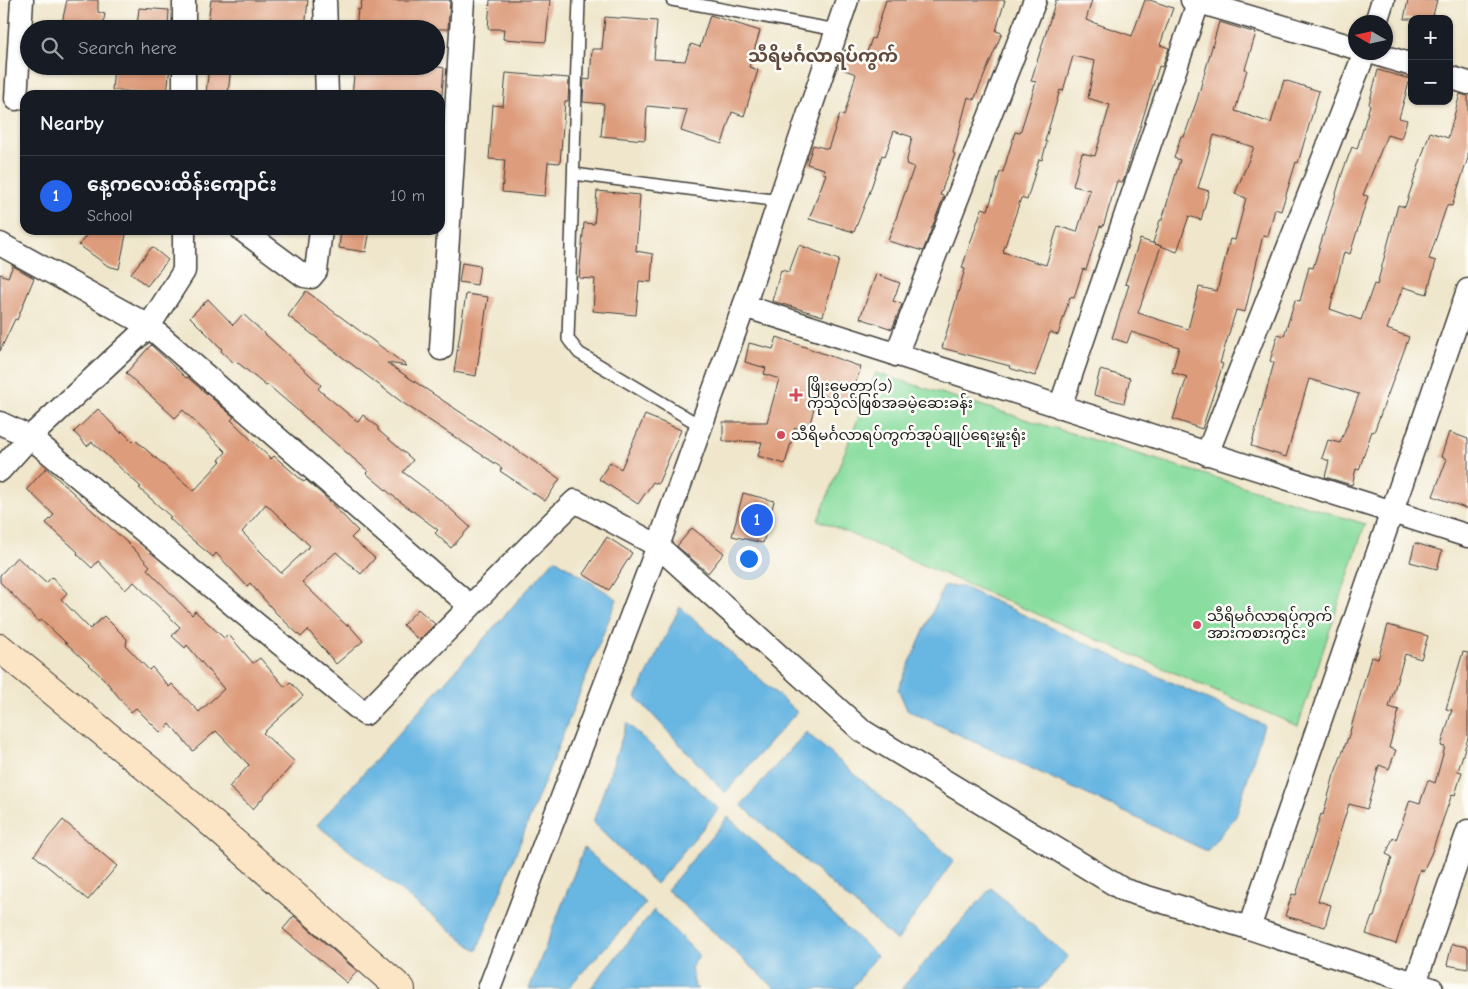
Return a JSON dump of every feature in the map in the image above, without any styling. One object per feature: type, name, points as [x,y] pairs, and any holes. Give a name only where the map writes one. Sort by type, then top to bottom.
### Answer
[{"type":"main road","points":[[0,648],[174,791],[401,989]]},
{"type":"street","points":[[20,20],[22,0]]},
{"type":"street","points":[[184,0],[184,20]]},
{"type":"street","points":[[325,0],[326,20]]},
{"type":"street","points":[[441,349],[463,0]]},
{"type":"street","points":[[489,989],[702,426],[780,201],[846,0]]},
{"type":"street","points":[[896,355],[1036,0]]},
{"type":"street","points":[[1378,15],[1383,0]]},
{"type":"street","points":[[1060,407],[1196,1],[1348,46]]},
{"type":"street","points":[[14,98],[20,24]]},
{"type":"street","points":[[1393,59],[1408,64]]},
{"type":"street","points":[[1207,454],[1362,60]]},
{"type":"street","points":[[184,75],[184,90]]},
{"type":"street","points":[[326,75],[327,90]]},
{"type":"street","points":[[1453,78],[1468,83]]},
{"type":"street","points":[[0,470],[30,437],[149,326],[184,271],[184,235]]},
{"type":"street","points":[[249,235],[304,276],[311,277],[316,271],[320,235]]},
{"type":"street","points":[[0,244],[149,326],[470,606]]},
{"type":"street","points":[[1249,928],[1468,290]]},
{"type":"street","points":[[744,306],[1468,536]]},
{"type":"street","points":[[0,423],[30,437],[365,714],[575,501],[658,546],[862,730],[1124,890],[1249,928],[1424,986],[1468,831]]},
{"type":"lane","points":[[579,0],[568,339],[579,353],[702,426]]},
{"type":"lane","points":[[672,0],[837,30]]},
{"type":"lane","points":[[574,174],[780,201]]},
{"type":"green space","name":"သီရိမင်္ဂလာရပ်ကွက် အားကစားကွင်း","points":[[876,373],[1365,524],[1298,726],[818,520]]},
{"type":"water","points":[[555,559],[617,599],[477,951],[317,825]]},
{"type":"water","points":[[944,586],[963,587],[1264,725],[1236,816],[1207,851],[907,710],[898,689]]},
{"type":"water","points":[[680,607],[797,712],[725,793],[636,697]]},
{"type":"water","points":[[627,723],[719,809],[656,884],[593,822]]},
{"type":"water","points":[[806,732],[954,860],[897,941],[741,805]]},
{"type":"water","points":[[728,817],[877,956],[851,989],[776,989],[667,890]]},
{"type":"water","points":[[584,848],[646,903],[567,989],[529,989]]},
{"type":"water","points":[[991,888],[1068,957],[1040,989],[901,989]]},
{"type":"water","points":[[654,910],[699,955],[691,968],[695,987],[698,989],[590,989]]},
{"type":"building","points":[[67,0],[98,0],[98,12],[105,14],[104,20],[63,20]]},
{"type":"building","points":[[211,0],[308,0],[306,20],[208,20]]},
{"type":"building","points":[[362,0],[450,0],[448,29],[445,29],[445,20],[357,20],[358,9],[360,10]]},
{"type":"building","points":[[490,0],[550,0],[546,42],[503,39],[504,29],[488,29]]},
{"type":"building","points":[[886,0],[1005,0],[996,31],[1002,33],[974,100],[968,97],[953,153],[955,154],[940,195],[944,196],[923,251],[888,241],[914,167],[906,164],[912,137],[894,131],[885,156],[882,155],[854,232],[809,219],[826,174],[823,173],[824,169],[807,164],[813,145],[828,149],[840,114],[844,116],[856,74],[839,68],[845,50],[865,58],[872,38],[874,39]]},
{"type":"building","points":[[1056,0],[1092,0],[1086,20],[1132,36],[1145,0],[1173,8],[1160,45],[1169,48],[1162,67],[1159,66],[1123,182],[1117,181],[1103,227],[1100,226],[1086,270],[1083,269],[1074,298],[1070,297],[1058,335],[1050,332],[1035,376],[1009,368],[1010,366],[942,348],[965,269],[962,268],[982,208],[988,210],[1000,172],[1003,172],[1015,132],[1020,133],[1036,82],[1031,81]],"holes":[[[1073,56],[1095,61],[1088,98],[1110,105],[1095,156],[1082,153],[1073,186],[1090,190],[1077,232],[1058,226],[1046,265],[1003,252],[1021,198],[1027,200],[1039,159],[1042,160],[1047,142],[1045,141],[1060,90],[1063,91]]]},
{"type":"building","points":[[1408,0],[1437,0],[1433,15],[1408,15],[1408,19],[1404,19]]},
{"type":"building","points":[[139,8],[169,10],[168,20],[138,20]]},
{"type":"building","points":[[710,15],[760,31],[749,67],[758,70],[744,116],[732,112],[722,144],[681,131],[687,110],[647,106],[645,140],[601,136],[604,104],[583,102],[584,79],[590,80],[592,49],[602,49],[605,17],[657,21],[654,59],[685,61],[691,44],[700,47]]},
{"type":"building","points":[[1219,22],[1256,33],[1235,111],[1271,123],[1284,80],[1319,91],[1298,163],[1296,162],[1281,211],[1275,209],[1268,236],[1263,235],[1245,312],[1236,310],[1220,363],[1223,364],[1202,429],[1173,419],[1187,377],[1172,372],[1179,347],[1131,332],[1127,343],[1112,338],[1129,285],[1125,284],[1140,239],[1161,246],[1153,243],[1180,160],[1174,158],[1181,136],[1184,137],[1197,100]],"holes":[[[1214,135],[1254,147],[1235,194],[1246,198],[1235,240],[1230,239],[1217,291],[1199,287],[1188,329],[1138,313],[1161,246],[1177,252],[1189,216],[1201,220],[1209,191],[1198,188]]]},
{"type":"building","points":[[1378,70],[1408,78],[1408,86],[1399,118],[1407,120],[1401,139],[1387,135],[1363,195],[1368,196],[1350,254],[1344,252],[1330,309],[1361,320],[1374,284],[1377,285],[1398,205],[1405,207],[1430,132],[1448,138],[1460,94],[1468,96],[1468,158],[1452,206],[1447,205],[1429,259],[1436,261],[1427,294],[1403,287],[1387,329],[1409,337],[1374,432],[1372,431],[1359,470],[1356,469],[1352,485],[1325,477],[1329,461],[1322,458],[1328,440],[1340,443],[1359,394],[1309,379],[1286,457],[1251,446],[1274,363],[1270,361],[1278,334],[1284,336],[1295,300],[1300,301],[1309,267],[1313,268],[1352,147],[1357,149]]},
{"type":"building","points":[[506,73],[569,78],[568,101],[565,101],[560,163],[548,162],[545,196],[502,192],[505,160],[489,159],[493,105],[503,106]]},
{"type":"building","points":[[113,75],[169,75],[168,90],[112,90]]},
{"type":"building","points":[[208,75],[230,75],[229,90],[206,90]]},
{"type":"building","points":[[354,75],[443,75],[442,90],[353,90]]},
{"type":"building","points":[[597,191],[640,195],[636,251],[653,254],[651,282],[639,281],[636,315],[593,311],[595,279],[579,278],[584,223],[594,224]]},
{"type":"building","points":[[86,235],[126,235],[119,269],[108,266],[79,245]]},
{"type":"building","points":[[340,235],[369,235],[366,252],[339,248]]},
{"type":"building","points":[[799,245],[839,260],[823,316],[772,301],[781,270],[789,272]]},
{"type":"building","points":[[152,247],[168,260],[147,286],[131,273]]},
{"type":"building","points":[[462,263],[480,266],[477,285],[459,282]]},
{"type":"building","points":[[13,266],[34,278],[17,320],[15,319],[0,351],[0,274],[8,277]]},
{"type":"building","points":[[876,274],[900,283],[893,301],[902,304],[892,329],[860,318]]},
{"type":"building","points":[[306,291],[407,366],[387,363],[560,479],[545,501],[500,471],[502,468],[403,403],[288,316]]},
{"type":"building","points":[[466,294],[488,297],[476,376],[454,372]]},
{"type":"building","points":[[208,299],[233,325],[243,314],[321,385],[318,389],[358,422],[363,415],[413,460],[403,472],[443,502],[470,527],[451,548],[435,533],[438,530],[366,473],[368,471],[268,385],[266,386],[237,362],[235,364],[221,351],[222,349],[190,317]]},
{"type":"building","points":[[777,337],[861,367],[848,404],[818,393],[808,431],[795,428],[785,464],[758,456],[762,442],[723,441],[723,422],[767,422],[779,379],[764,374],[766,368],[745,362],[749,343],[773,349]]},
{"type":"building","points":[[151,345],[186,378],[234,417],[231,420],[271,459],[274,456],[304,482],[306,480],[358,531],[351,538],[375,558],[361,574],[336,552],[302,582],[347,626],[348,624],[363,641],[336,664],[308,630],[301,637],[276,613],[250,583],[247,586],[216,553],[213,557],[189,537],[169,518],[171,517],[139,488],[141,487],[92,442],[87,446],[74,432],[98,409],[121,433],[122,431],[133,442],[135,440],[194,491],[221,461],[219,460],[226,452],[183,410],[175,418],[126,373]],"holes":[[[266,504],[310,546],[281,573],[242,532]]]},
{"type":"building","points":[[1100,370],[1130,378],[1124,403],[1094,395]]},
{"type":"building","points":[[645,415],[681,430],[658,484],[653,482],[638,504],[599,479],[610,462],[621,469]]},
{"type":"building","points":[[1449,432],[1468,439],[1468,509],[1433,496],[1447,459],[1441,457]]},
{"type":"building","points":[[46,468],[132,547],[150,566],[147,569],[192,615],[195,611],[224,638],[228,634],[253,663],[260,658],[285,687],[290,682],[303,696],[263,733],[295,762],[253,809],[229,787],[249,765],[216,731],[193,751],[170,724],[161,733],[136,708],[131,712],[104,679],[42,620],[39,622],[0,582],[0,575],[17,557],[46,583],[52,577],[67,593],[61,599],[90,629],[104,616],[127,639],[126,646],[149,670],[152,667],[169,687],[172,684],[199,712],[224,689],[187,645],[185,648],[172,636],[180,627],[134,582],[125,590],[98,561],[92,568],[77,554],[78,552],[46,523],[54,515],[27,489]]},
{"type":"building","points":[[743,493],[774,501],[763,543],[732,536]]},
{"type":"building","points":[[692,528],[724,553],[708,573],[677,546]]},
{"type":"building","points":[[607,537],[632,553],[609,590],[583,574]]},
{"type":"building","points":[[1415,543],[1442,551],[1437,569],[1410,562]]},
{"type":"building","points":[[418,609],[435,624],[419,640],[403,625]]},
{"type":"building","points":[[1388,625],[1428,636],[1421,659],[1405,654],[1389,707],[1399,710],[1389,748],[1396,750],[1389,769],[1379,765],[1367,809],[1349,804],[1318,901],[1331,905],[1325,927],[1285,916],[1292,894],[1296,895],[1321,814],[1323,815],[1334,775],[1349,735],[1371,657],[1378,659]]},
{"type":"building","points":[[1463,652],[1468,653],[1468,738],[1458,771],[1462,772],[1455,795],[1452,794],[1431,854],[1423,871],[1420,869],[1396,944],[1366,934],[1372,917],[1374,917],[1392,857],[1386,854],[1393,838],[1396,840],[1410,800],[1420,803],[1428,780],[1435,783],[1445,747],[1441,746],[1452,710],[1446,709]]},
{"type":"building","points":[[63,820],[117,866],[88,900],[34,855]]},
{"type":"building","points":[[294,916],[357,971],[347,983],[283,929]]},
{"type":"building","points":[[1452,944],[1468,947],[1468,969],[1447,965]]},
{"type":"place","name":"ဖြိုးမေတ္တာ(၁) ကုသိုလ်ဖြစ်အခမဲ့ဆေးခန်း","points":[[796,395]]},
{"type":"place","name":"သီရိမင်္ဂလာရပ်ကွက်အုပ်ချုပ်ရေးမှူးရုံး","points":[[781,435]]},
{"type":"place","name":"နေ့ကလေးထိန်းကျောင်း","points":[[757,520]]},
{"type":"place","name":"သီရိမင်္ဂလာရပ်ကွက် အားကစားကွင်း","points":[[1197,625]]},
{"type":"district","name":"သီရိမင်္ဂလာရပ်ကွက်","points":[[823,56]]}]
